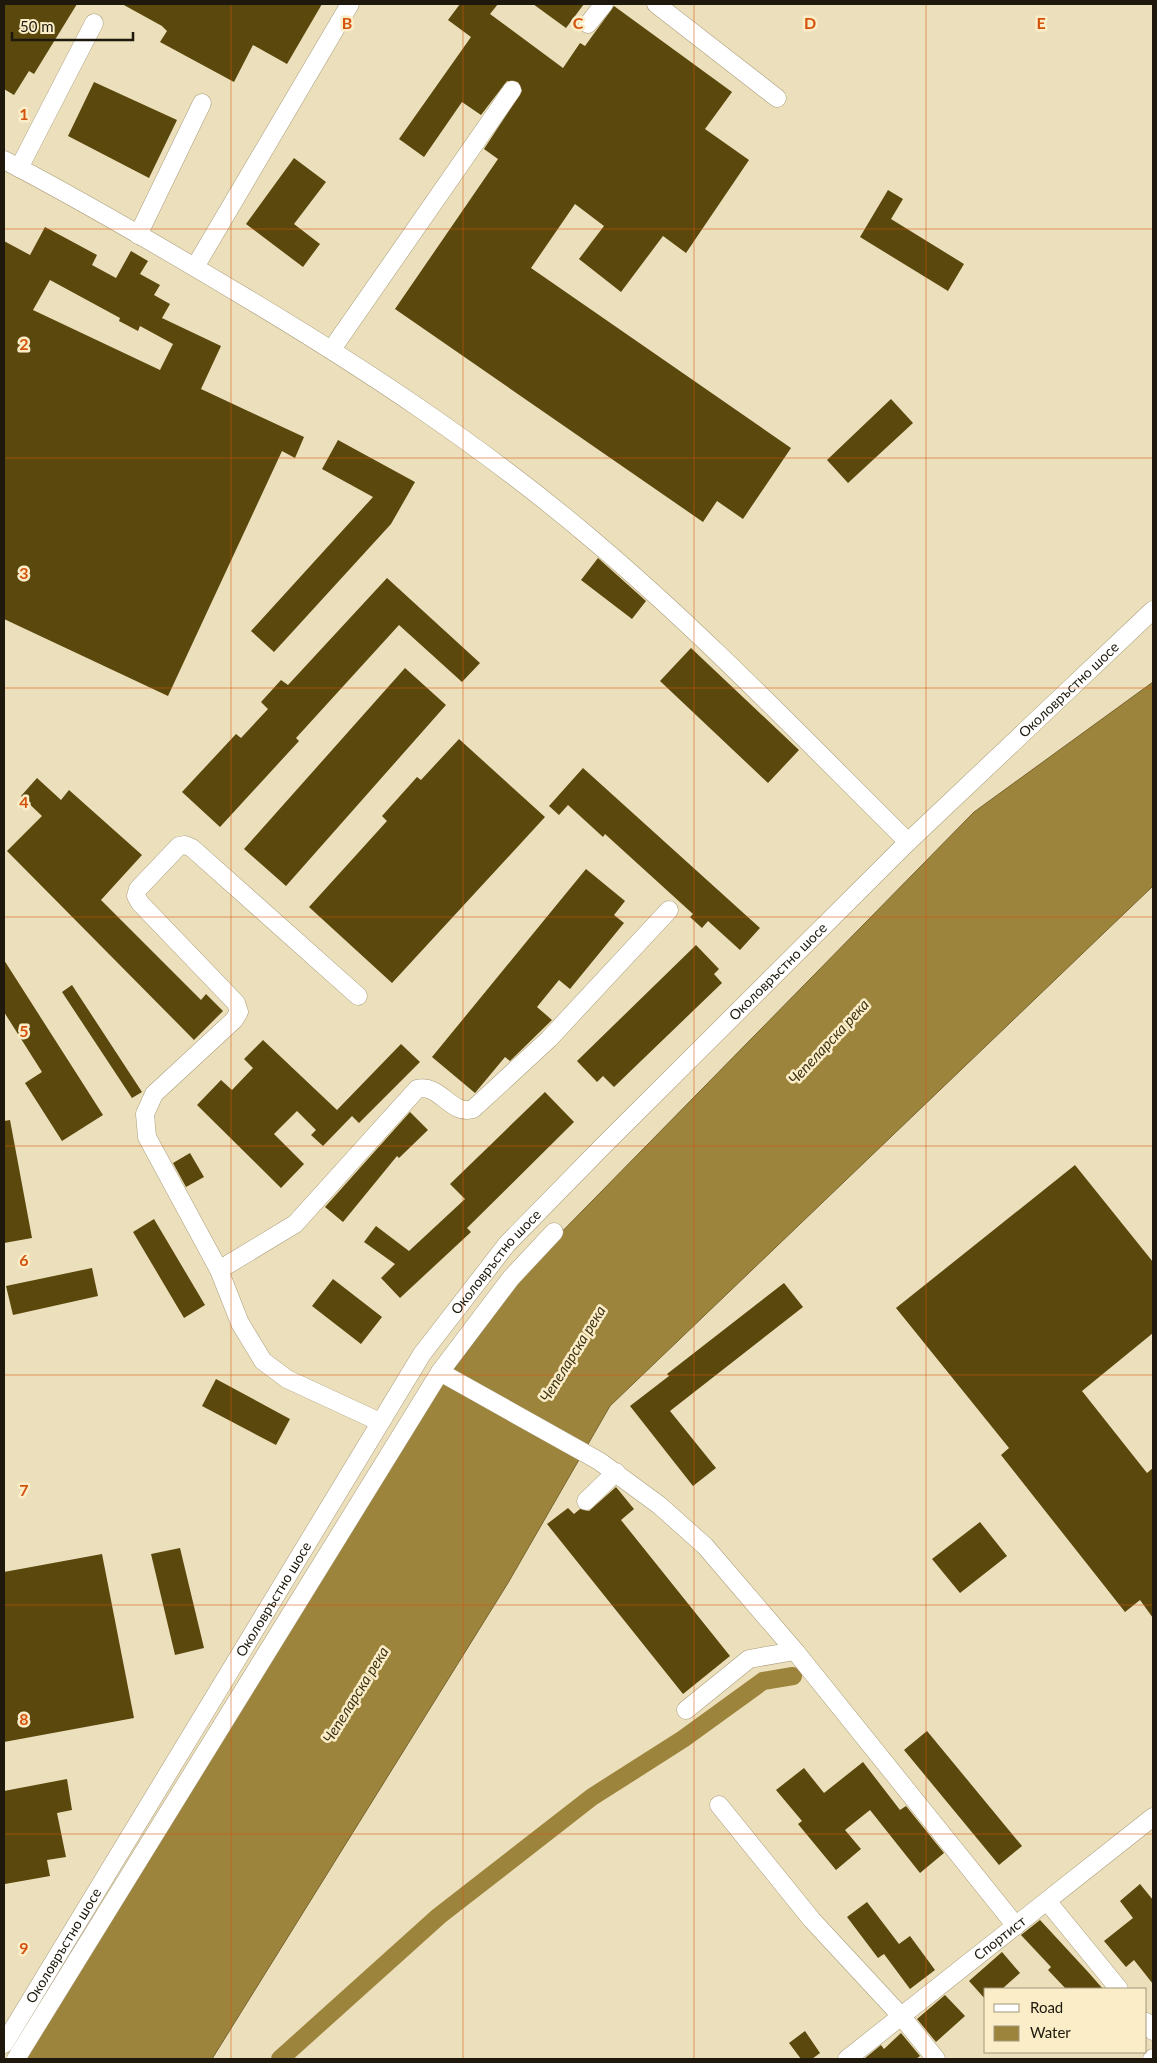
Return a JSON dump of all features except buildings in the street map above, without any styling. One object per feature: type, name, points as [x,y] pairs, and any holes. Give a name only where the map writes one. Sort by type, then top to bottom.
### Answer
[{"type":"street","points":[[195,267],[350,4]]},
{"type":"street","points":[[588,24],[604,4]]},
{"type":"street","points":[[656,4],[777,98]]},
{"type":"street","points":[[20,168],[94,23]]},
{"type":"street","points":[[332,350],[512,90]]},
{"type":"street","points":[[138,235],[202,103]]},
{"type":"street","points":[[4,160],[195,267],[332,350],[508,473],[592,539],[674,610],[908,842]]},
{"type":"street","name":"Околовръстно шосе","points":[[4,2044],[422,1354],[507,1244],[602,1146],[908,842],[1153,610]]},
{"type":"street","points":[[358,996],[192,848],[185,845],[179,846],[138,889],[136,896],[140,902],[236,1003],[239,1012],[234,1020],[154,1094],[145,1114],[147,1137],[219,1270],[240,1323],[263,1361],[287,1379],[380,1422]]},
{"type":"street","points":[[219,1270],[295,1224],[417,1089],[432,1089],[460,1109],[466,1111],[473,1109],[549,1039],[669,910]]},
{"type":"street","points":[[16,2059],[440,1372],[512,1278],[554,1232]]},
{"type":"street","points":[[440,1372],[616,1472],[659,1505],[705,1546],[795,1651],[1016,1926]]},
{"type":"street","points":[[586,1501],[616,1472]]},
{"type":"street","points":[[686,1710],[749,1659],[795,1651]]},
{"type":"street","points":[[719,1805],[812,1920],[902,2017],[936,2059]]},
{"type":"street","name":"Спортист","points":[[847,2059],[1153,1817]]},
{"type":"street","points":[[1047,1901],[1118,1988]]},
{"type":"water","name":"Чепеларска река","points":[[1153,682],[1153,886],[610,1406],[508,1583],[212,2059],[22,2059],[436,1393],[540,1254],[974,812]]},
{"type":"waterway","points":[[280,2059],[439,1916],[592,1797],[683,1739],[763,1681],[793,1676]]}]
